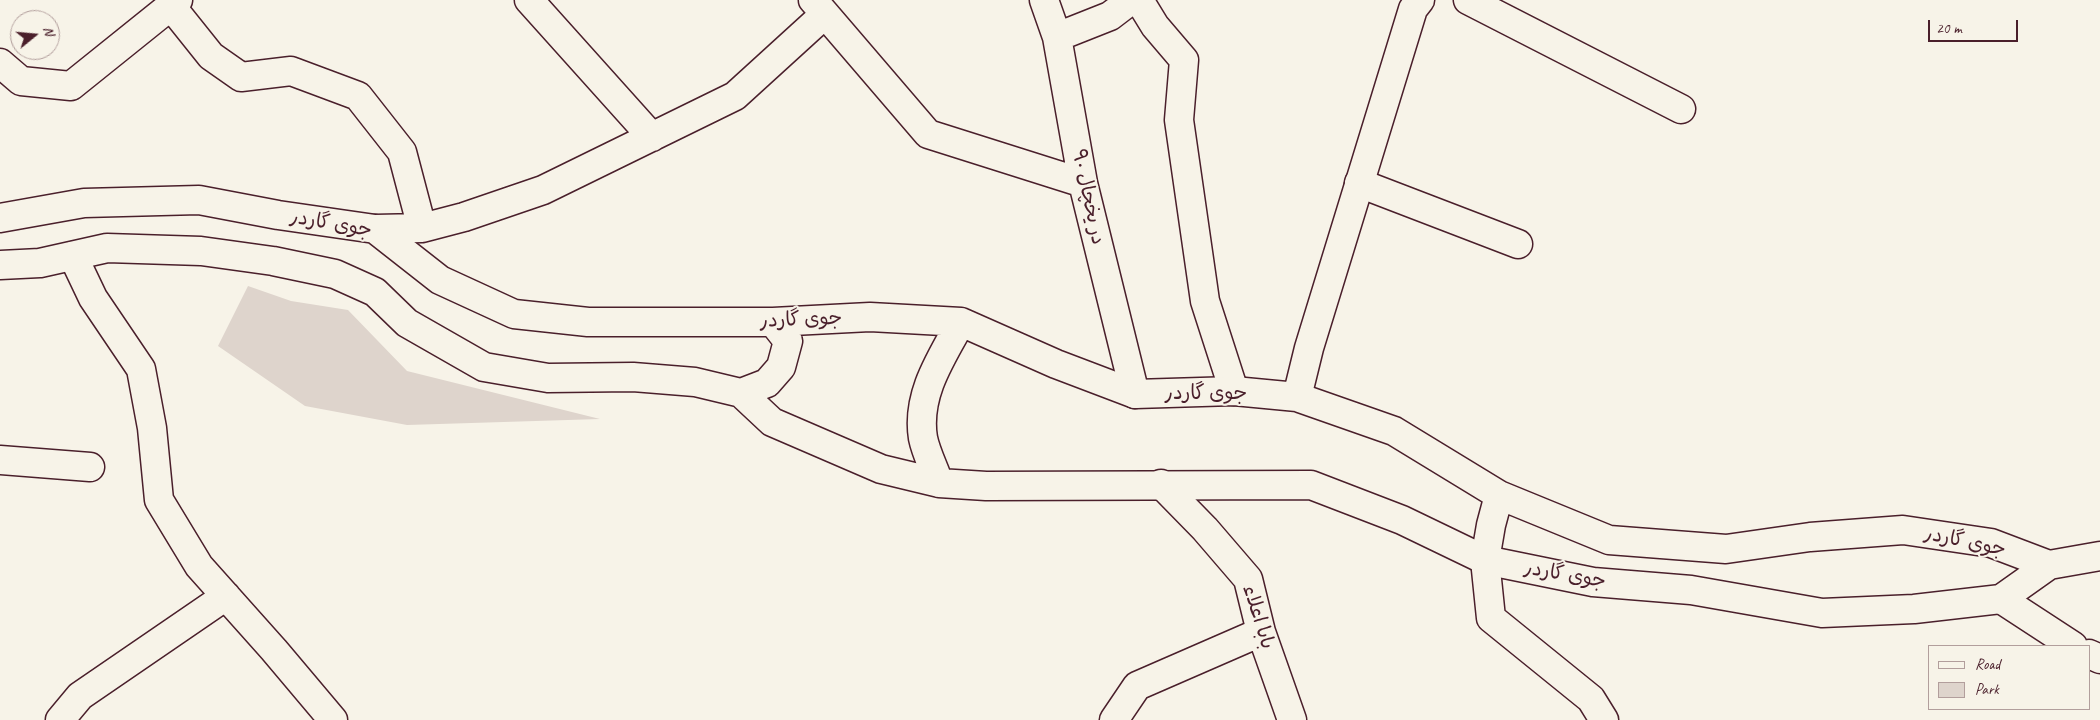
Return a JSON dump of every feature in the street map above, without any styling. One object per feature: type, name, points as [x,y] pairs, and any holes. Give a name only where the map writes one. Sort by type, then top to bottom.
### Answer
[{"type":"street","points":[[529,0],[652,138]]},
{"type":"street","name":"در یخچال ۹۰","points":[[1044,0],[1057,37],[1084,183],[1136,394]]},
{"type":"street","points":[[1057,37],[1110,16],[1131,0]]},
{"type":"street","points":[[1138,0],[1155,26],[1184,60],[1179,120],[1205,301],[1234,391]]},
{"type":"street","points":[[1297,397],[1309,348],[1359,183],[1413,9],[1420,0]]},
{"type":"street","points":[[1468,0],[1681,109]]},
{"type":"street","points":[[0,63],[21,81],[71,86],[174,3],[211,56],[241,78],[291,72],[358,96],[402,152],[422,228]]},
{"type":"street","points":[[375,229],[422,228],[464,217],[543,190],[652,138],[735,96],[819,7],[928,134],[1084,183]]},
{"type":"street","points":[[1359,183],[1518,244]]},
{"type":"street","name":"جوی گاردر","points":[[0,218],[84,203],[199,200],[278,215],[375,229],[440,280],[514,314],[588,322],[773,322],[870,317],[961,322],[1056,364],[1136,394],[1234,391],[1297,397],[1394,432],[1499,495],[1609,540],[1726,549],[1810,537],[1903,530],[1992,543],[2049,565]]},
{"type":"street","points":[[4,270],[107,248],[201,251],[273,261],[335,274],[375,292],[407,322],[484,368],[548,378],[633,377],[695,382],[741,392],[767,383],[781,367],[788,341],[773,322]]},
{"type":"street","points":[[73,256],[93,298],[141,369],[152,428],[159,500],[199,566],[332,720]]},
{"type":"street","points":[[939,483],[924,438],[922,406],[932,377],[961,322]]},
{"type":"street","name":"جوی گاردر","points":[[741,392],[772,422],[881,469],[939,483],[986,486],[1311,485],[1402,520],[1485,560],[1593,582],[1690,590],[1822,613],[1914,609],[2001,599],[2049,565]]},
{"type":"street","points":[[0,460],[90,467]]},
{"type":"street","name":"بابا اعلاء","points":[[1161,484],[1204,529],[1248,580],[1261,632],[1292,720]]},
{"type":"street","points":[[1499,495],[1491,525],[1485,560],[1491,618],[1591,699],[1604,720]]},
{"type":"street","points":[[2049,565],[2100,556]]},
{"type":"street","points":[[60,720],[80,696],[226,596]]},
{"type":"street","points":[[2001,599],[2071,645]]},
{"type":"street","points":[[1114,720],[1137,686],[1261,632]]},
{"type":"green space","points":[[248,286],[291,301],[348,310],[407,371],[600,419],[407,425],[305,406],[218,346]]}]
